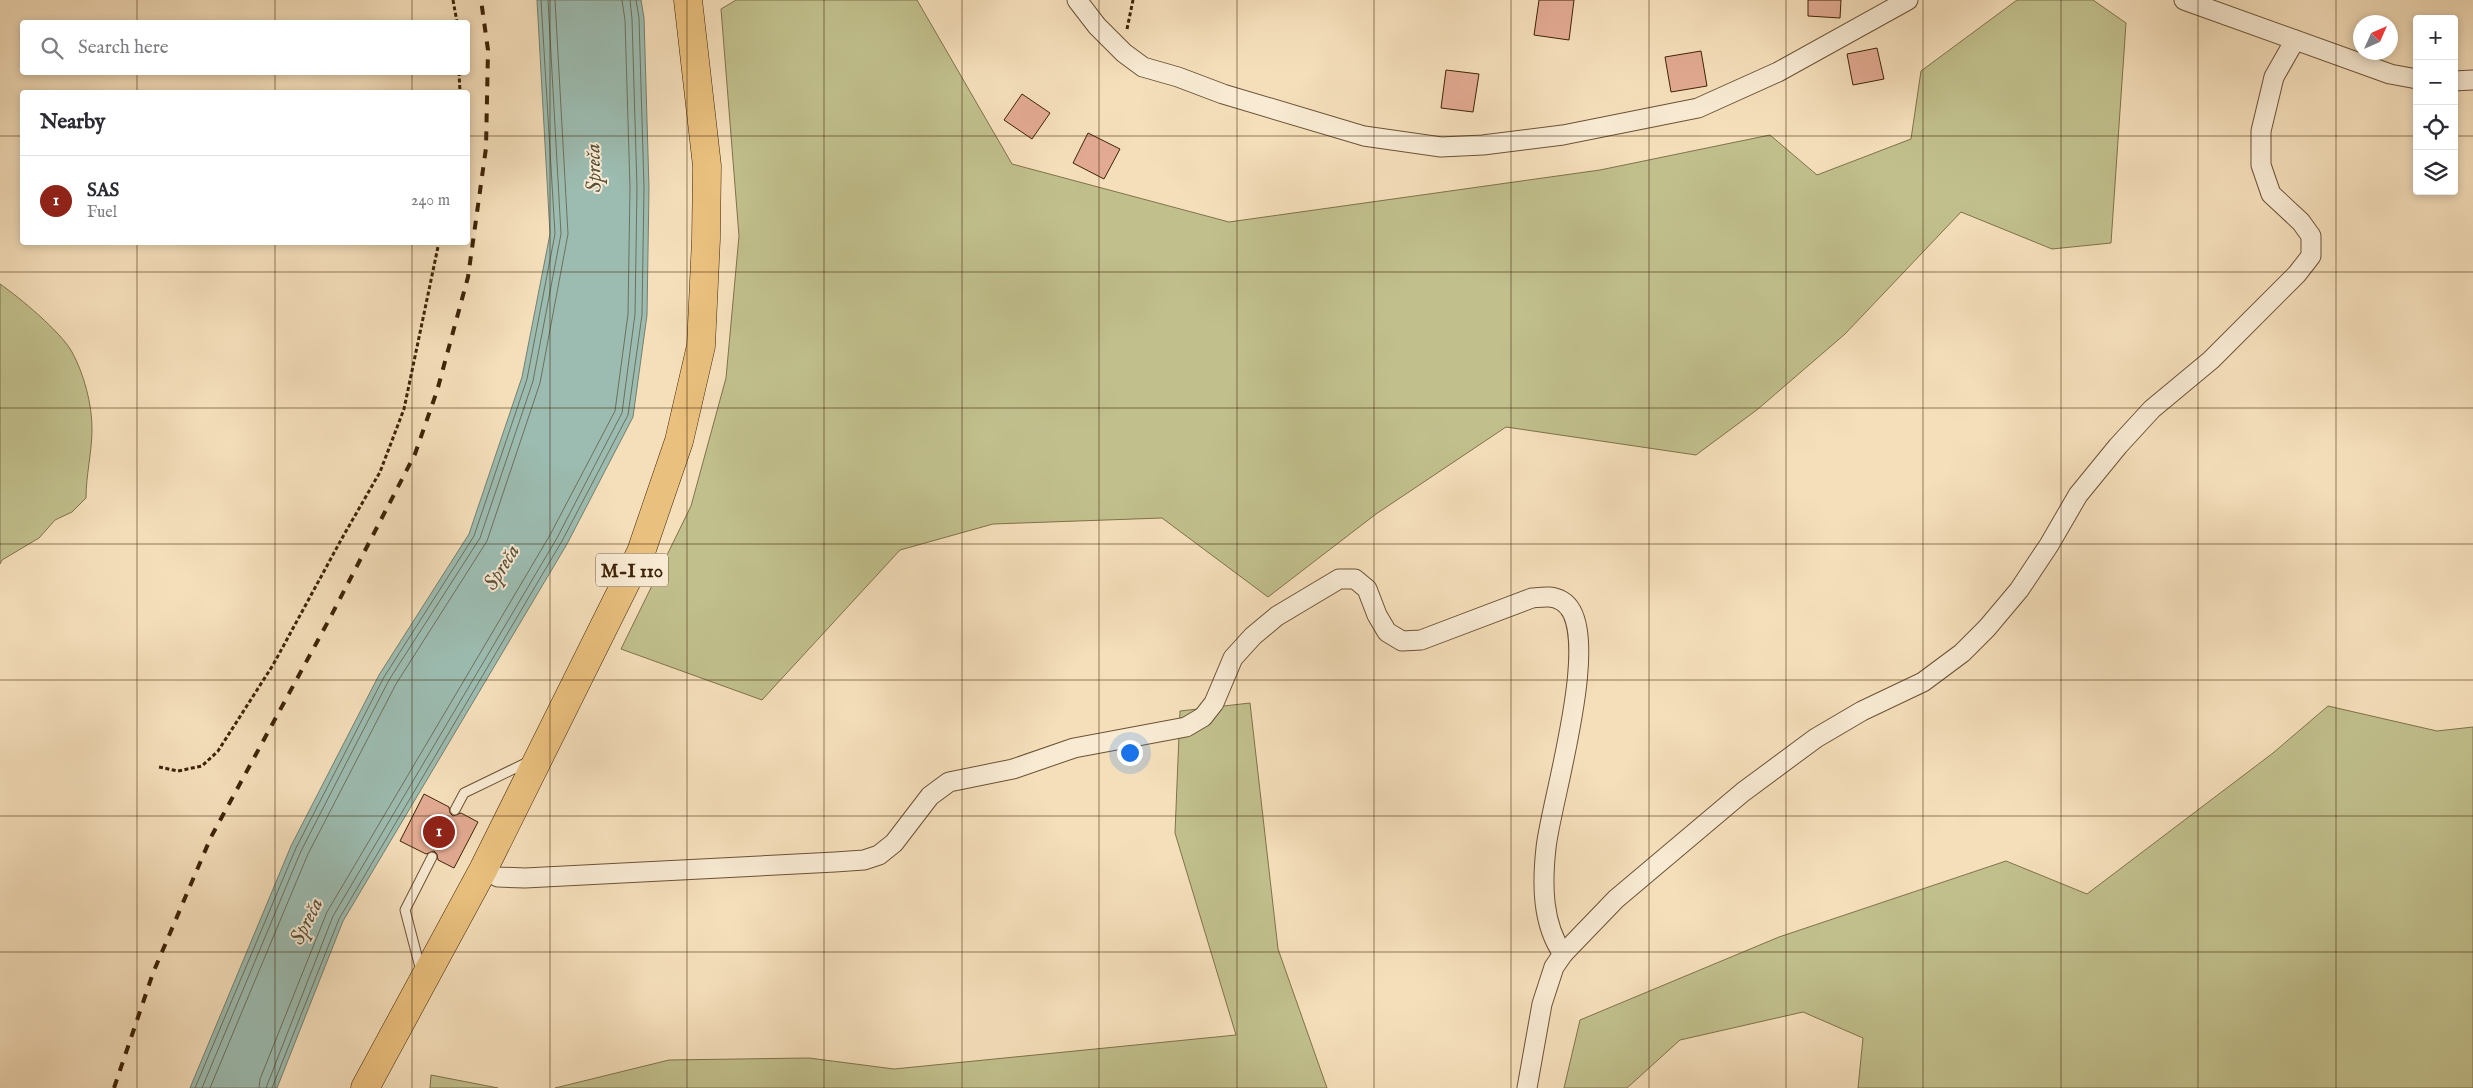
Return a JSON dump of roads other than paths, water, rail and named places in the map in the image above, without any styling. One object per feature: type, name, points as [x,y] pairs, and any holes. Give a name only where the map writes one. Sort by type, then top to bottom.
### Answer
[{"type":"main road","name":"M-I 110","points":[[365,1088],[483,870],[641,552],[679,441],[702,346],[707,166],[688,0]]},
{"type":"street","points":[[1078,0],[1097,26],[1124,53],[1143,67],[1178,77],[1222,94],[1364,136],[1441,147],[1483,145],[1563,135],[1698,108],[1778,72],[1908,0]]},
{"type":"street","points":[[2184,0],[2390,74],[2413,78]]},
{"type":"street","points":[[1527,1088],[1542,1004],[1554,967],[1563,954],[1616,899],[1743,792],[1816,738],[1862,711],[1923,682],[1962,652],[1987,628],[2019,590],[2049,546],[2078,495],[2118,446],[2152,408],[2211,360],[2297,274],[2311,256],[2311,236],[2301,222],[2271,194],[2261,165],[2261,131],[2274,77],[2295,40]]},
{"type":"street","points":[[2458,80],[2473,80]]},
{"type":"street","points":[[483,870],[498,877],[526,878],[835,862],[864,860],[879,855],[894,843],[930,796],[949,782],[1013,770],[1074,748],[1186,727],[1203,717],[1214,703],[1233,658],[1253,636],[1277,616],[1339,579],[1355,579],[1367,589],[1377,615],[1387,632],[1402,640],[1421,640],[1532,598],[1551,596],[1563,601],[1572,613],[1576,624],[1577,683],[1572,723],[1546,847],[1544,889],[1547,921],[1554,942],[1563,954]]},
{"type":"lane","points":[[455,810],[464,793],[539,757]]},
{"type":"lane","points":[[424,980],[405,910],[432,857]]},
{"type":"water","name":"Spreča","points":[[537,0],[641,0],[644,18],[649,188],[647,315],[633,417],[567,544],[343,921],[277,1088],[190,1088],[291,846],[379,675],[469,534],[522,377],[550,234]]},
{"type":"railway","points":[[114,1088],[153,973],[211,837],[330,618],[415,454],[437,391],[468,277],[486,148],[488,50],[481,0]]},
{"type":"place","name":"SAS","points":[[439,832]]}]
